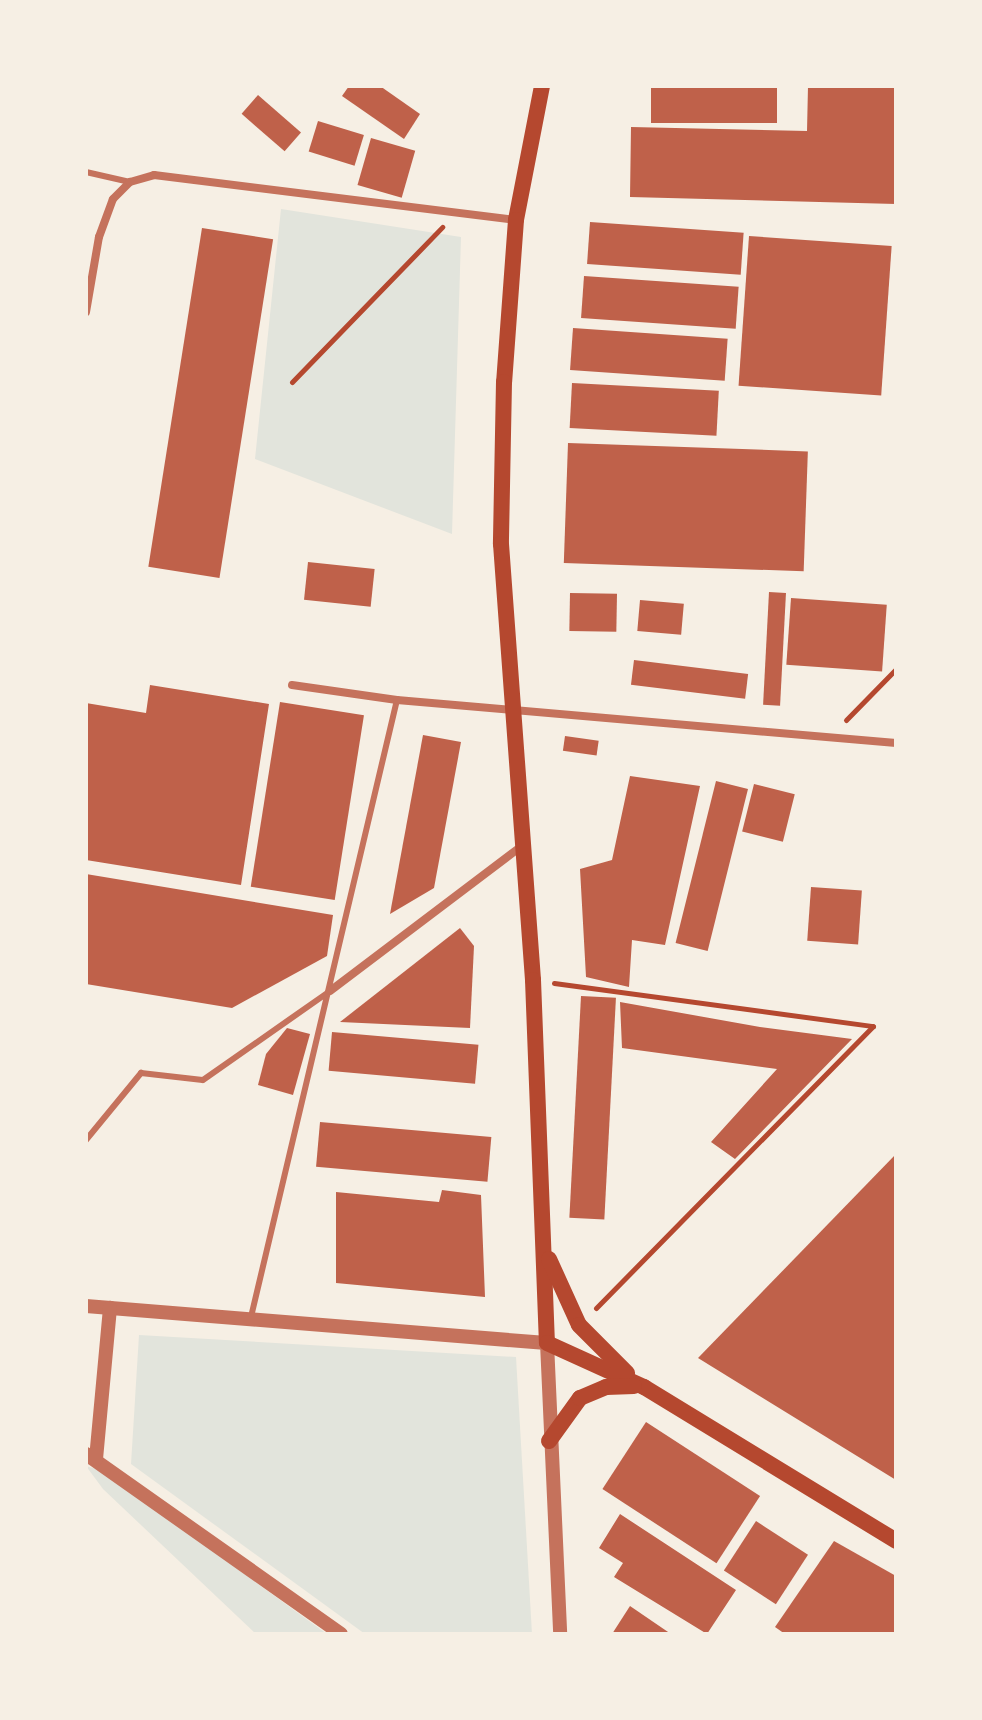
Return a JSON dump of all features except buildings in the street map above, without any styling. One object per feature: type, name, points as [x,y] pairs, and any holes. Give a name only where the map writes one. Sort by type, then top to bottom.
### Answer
[{"type":"main road","points":[[542,86],[516,220],[504,382],[501,544],[510,710],[533,980],[547,1343],[644,1387],[896,1541]]},
{"type":"main road","points":[[543,1234],[556,1279],[579,1325],[644,1387]]},
{"type":"main road","points":[[549,1441],[565,1414],[591,1392],[615,1385],[644,1387]]},
{"type":"street","points":[[86,312],[99,237],[113,199],[130,182],[154,175],[516,220]]},
{"type":"street","points":[[292,685],[397,700],[896,743]]},
{"type":"street","points":[[330,991],[522,846]]},
{"type":"street","points":[[86,1306],[547,1343],[560,1634]]},
{"type":"street","points":[[110,1308],[91,1457],[341,1634]]},
{"type":"lane","points":[[86,172],[130,182]]},
{"type":"lane","points":[[251,1317],[397,700]]},
{"type":"lane","points":[[86,1140],[141,1073],[203,1080],[330,991]]},
{"type":"path","points":[[292,382],[456,212]]},
{"type":"path","points":[[832,736],[896,669]]},
{"type":"path","points":[[533,980],[873,1026],[579,1325]]},
{"type":"shaded area","points":[[281,209],[461,237],[452,534],[255,459]]},
{"type":"shaded area","points":[[139,1335],[516,1357],[532,1634],[365,1634],[131,1464]]},
{"type":"shaded area","points":[[86,1466],[103,1471],[327,1634],[256,1634],[103,1489]]}]
